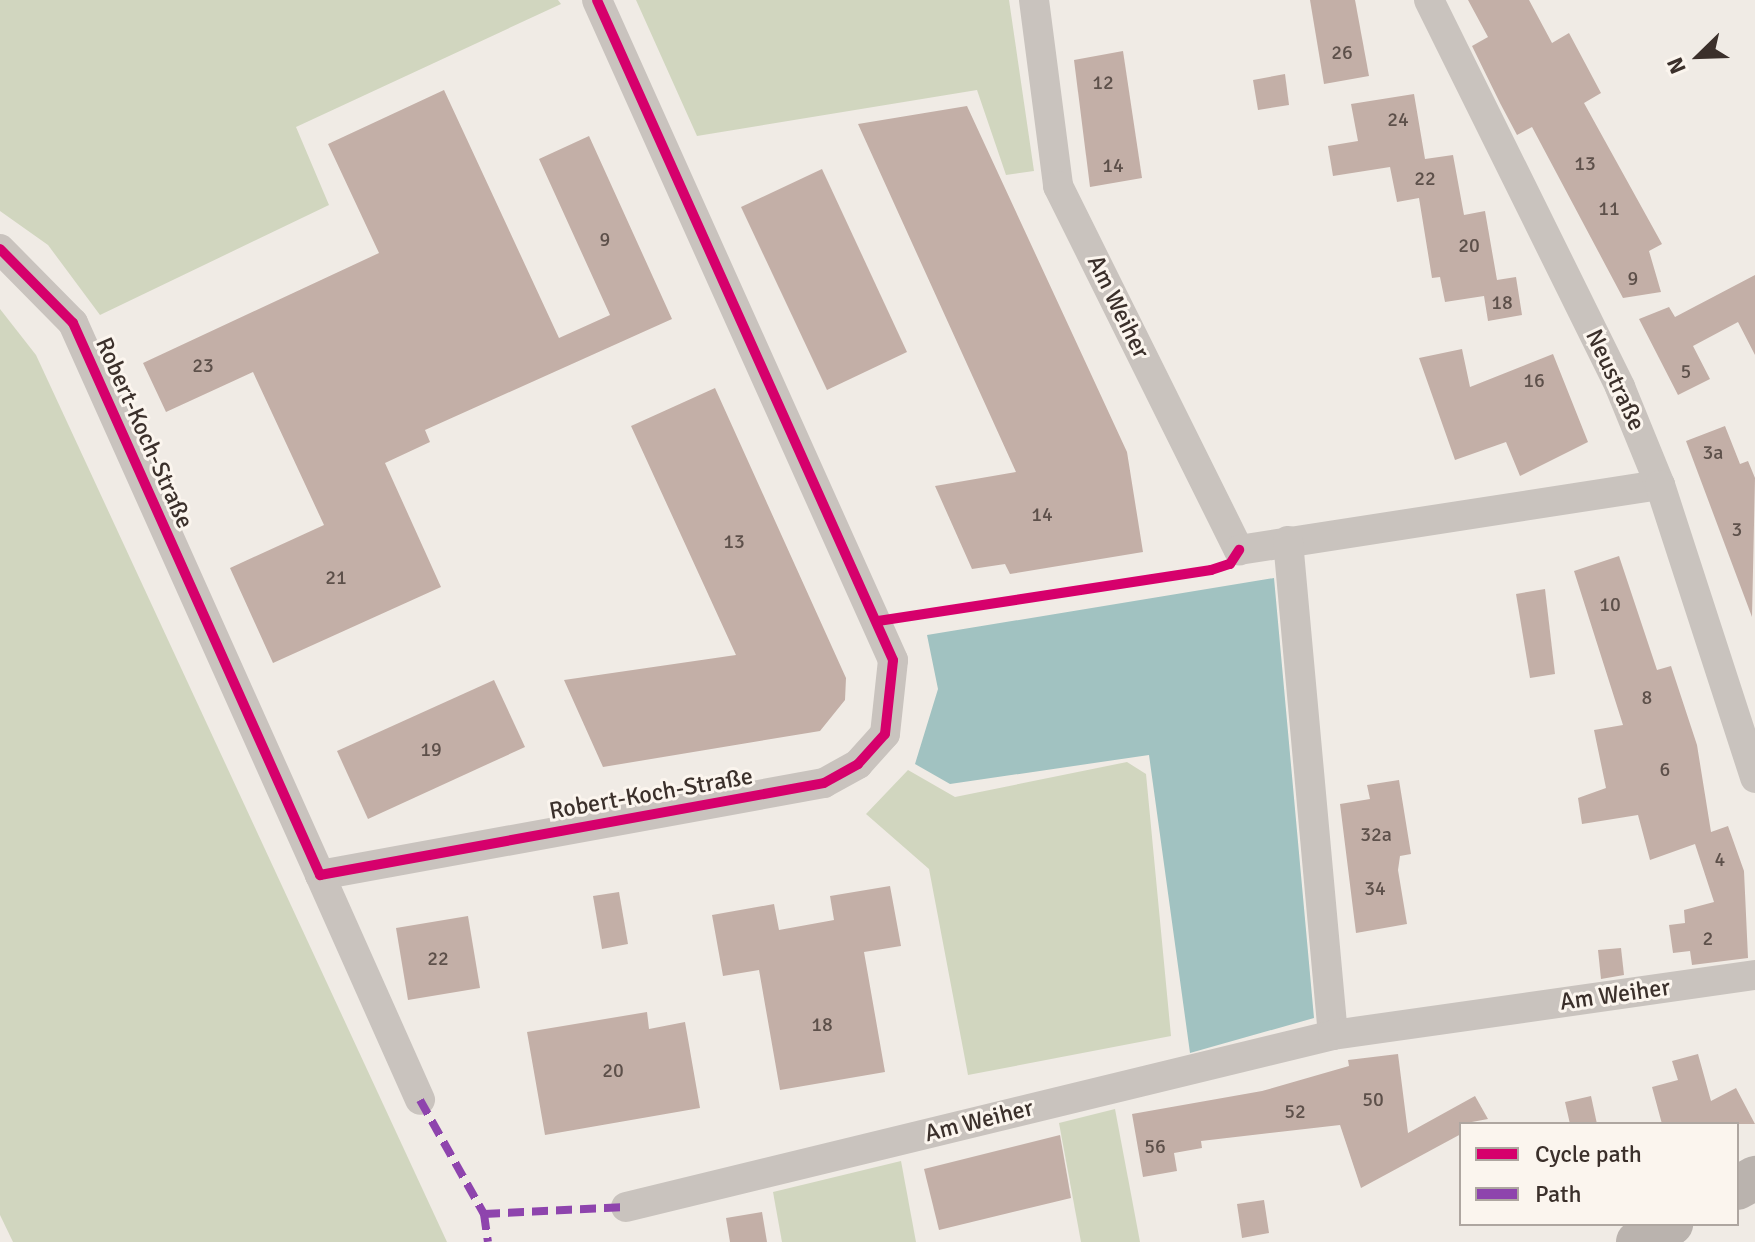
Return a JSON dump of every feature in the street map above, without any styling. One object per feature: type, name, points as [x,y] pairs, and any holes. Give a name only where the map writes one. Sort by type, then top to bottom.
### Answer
[{"type":"main road","points":[[1638,1242],[1667,1226]]},
{"type":"street","name":"Robert-Koch-Straße","points":[[320,875],[824,783],[858,764],[885,734],[893,660],[597,0]]},
{"type":"street","name":"Am Weiher","points":[[1034,0],[1058,186],[1239,550],[1660,485]]},
{"type":"street","name":"Neustraße","points":[[1429,0],[1620,387],[1660,485],[1755,778]]},
{"type":"street","name":"Robert-Koch-Straße","points":[[0,249],[73,323],[420,1100]]},
{"type":"street","points":[[1288,541],[1333,1035]]},
{"type":"street","name":"Am Weiher","points":[[626,1207],[1333,1035],[1755,975]]},
{"type":"green space","points":[[0,0],[558,0],[561,4],[296,127],[329,205],[100,315],[48,245],[0,211]]},
{"type":"green space","points":[[636,0],[1009,0],[1034,171],[1006,175],[977,90],[697,136]]},
{"type":"green space","points":[[0,309],[36,355],[447,1242],[13,1242],[0,1215]]},
{"type":"green space","points":[[1127,762],[1146,774],[1171,1036],[968,1075],[929,869],[866,814],[908,770],[955,797]]},
{"type":"green space","points":[[1115,1109],[1140,1242],[1081,1242],[1059,1123]]},
{"type":"green space","points":[[901,1161],[916,1242],[782,1242],[773,1192]]},
{"type":"water","points":[[1274,578],[1314,1018],[1190,1053],[1149,755],[950,784],[915,764],[938,689],[927,635]]},
{"type":"building","points":[[1310,0],[1355,0],[1369,76],[1324,84]]},
{"type":"building","points":[[1468,0],[1529,0],[1552,43],[1569,33],[1601,93],[1584,103],[1662,244],[1649,251],[1661,292],[1623,298],[1532,127],[1517,135],[1500,103],[1472,46],[1488,37]]},
{"type":"building","points":[[1123,51],[1142,178],[1090,187],[1074,60]]},
{"type":"building","points":[[1285,74],[1289,105],[1258,110],[1253,80]]},
{"type":"building","points":[[444,90],[559,338],[610,315],[539,159],[589,136],[672,319],[425,430],[430,442],[385,463],[441,587],[273,663],[230,568],[324,525],[253,372],[166,412],[143,363],[379,253],[328,144]]},
{"type":"building","points":[[1414,94],[1425,159],[1453,155],[1464,215],[1485,211],[1497,280],[1516,277],[1522,315],[1488,321],[1484,296],[1445,302],[1440,277],[1432,278],[1419,198],[1397,202],[1390,167],[1333,176],[1328,146],[1358,141],[1351,104]]},
{"type":"building","points":[[967,106],[1127,452],[1143,552],[1010,574],[1005,564],[972,569],[935,486],[1016,472],[858,124]]},
{"type":"building","points":[[822,169],[907,352],[827,390],[741,207]]},
{"type":"building","points":[[1755,275],[1755,355],[1738,322],[1693,346],[1710,379],[1678,395],[1639,319],[1669,307],[1675,317]]},
{"type":"building","points":[[1462,349],[1470,387],[1553,354],[1588,442],[1520,476],[1506,442],[1455,460],[1419,358]]},
{"type":"building","points":[[715,388],[846,678],[845,700],[820,731],[603,767],[564,680],[736,655],[631,426]]},
{"type":"building","points":[[1725,426],[1740,464],[1748,461],[1755,478],[1752,617],[1686,441]]},
{"type":"building","points":[[1619,556],[1657,670],[1671,666],[1697,745],[1711,832],[1728,826],[1744,871],[1748,958],[1692,965],[1690,951],[1673,953],[1669,925],[1685,923],[1684,910],[1714,902],[1695,844],[1650,860],[1638,815],[1582,824],[1578,798],[1606,788],[1594,730],[1623,725],[1574,571]]},
{"type":"building","points":[[1545,589],[1555,674],[1530,678],[1516,594]]},
{"type":"building","points":[[494,680],[525,747],[368,819],[337,751]]},
{"type":"building","points":[[1399,780],[1411,854],[1400,856],[1398,870],[1407,924],[1356,933],[1340,804],[1370,799],[1367,785]]},
{"type":"building","points":[[890,886],[901,946],[864,952],[885,1072],[780,1090],[759,970],[723,976],[712,915],[774,904],[779,930],[834,920],[830,896]]},
{"type":"building","points":[[619,892],[628,944],[602,949],[593,896]]},
{"type":"building","points":[[468,916],[480,988],[408,1000],[396,928]]},
{"type":"building","points":[[1621,948],[1624,975],[1601,979],[1598,950]]},
{"type":"building","points":[[647,1012],[649,1029],[685,1022],[700,1108],[545,1135],[527,1032]]},
{"type":"building","points":[[1398,1054],[1408,1133],[1475,1096],[1488,1119],[1459,1122],[1459,1135],[1361,1188],[1340,1125],[1201,1141],[1202,1148],[1174,1153],[1177,1171],[1143,1177],[1132,1114],[1262,1091],[1349,1066],[1348,1060]]},
{"type":"building","points":[[1698,1054],[1711,1101],[1736,1088],[1755,1124],[1661,1122],[1652,1087],[1678,1080],[1672,1061]]},
{"type":"building","points":[[1591,1096],[1597,1122],[1570,1122],[1565,1102]]},
{"type":"building","points":[[1060,1135],[1071,1198],[939,1230],[924,1169]]},
{"type":"building","points":[[1264,1200],[1269,1233],[1242,1238],[1237,1204]]},
{"type":"building","points":[[762,1212],[767,1242],[730,1242],[726,1218]]},
{"type":"marked path","points":[[420,1100],[484,1214],[488,1242]]},
{"type":"marked path","points":[[484,1214],[626,1207]]},
{"type":"cycle path","points":[[0,249],[73,323],[320,875],[824,783],[858,764],[885,734],[893,660],[597,0]]},
{"type":"cycle path","points":[[878,621],[1211,570],[1230,564],[1239,550]]}]
